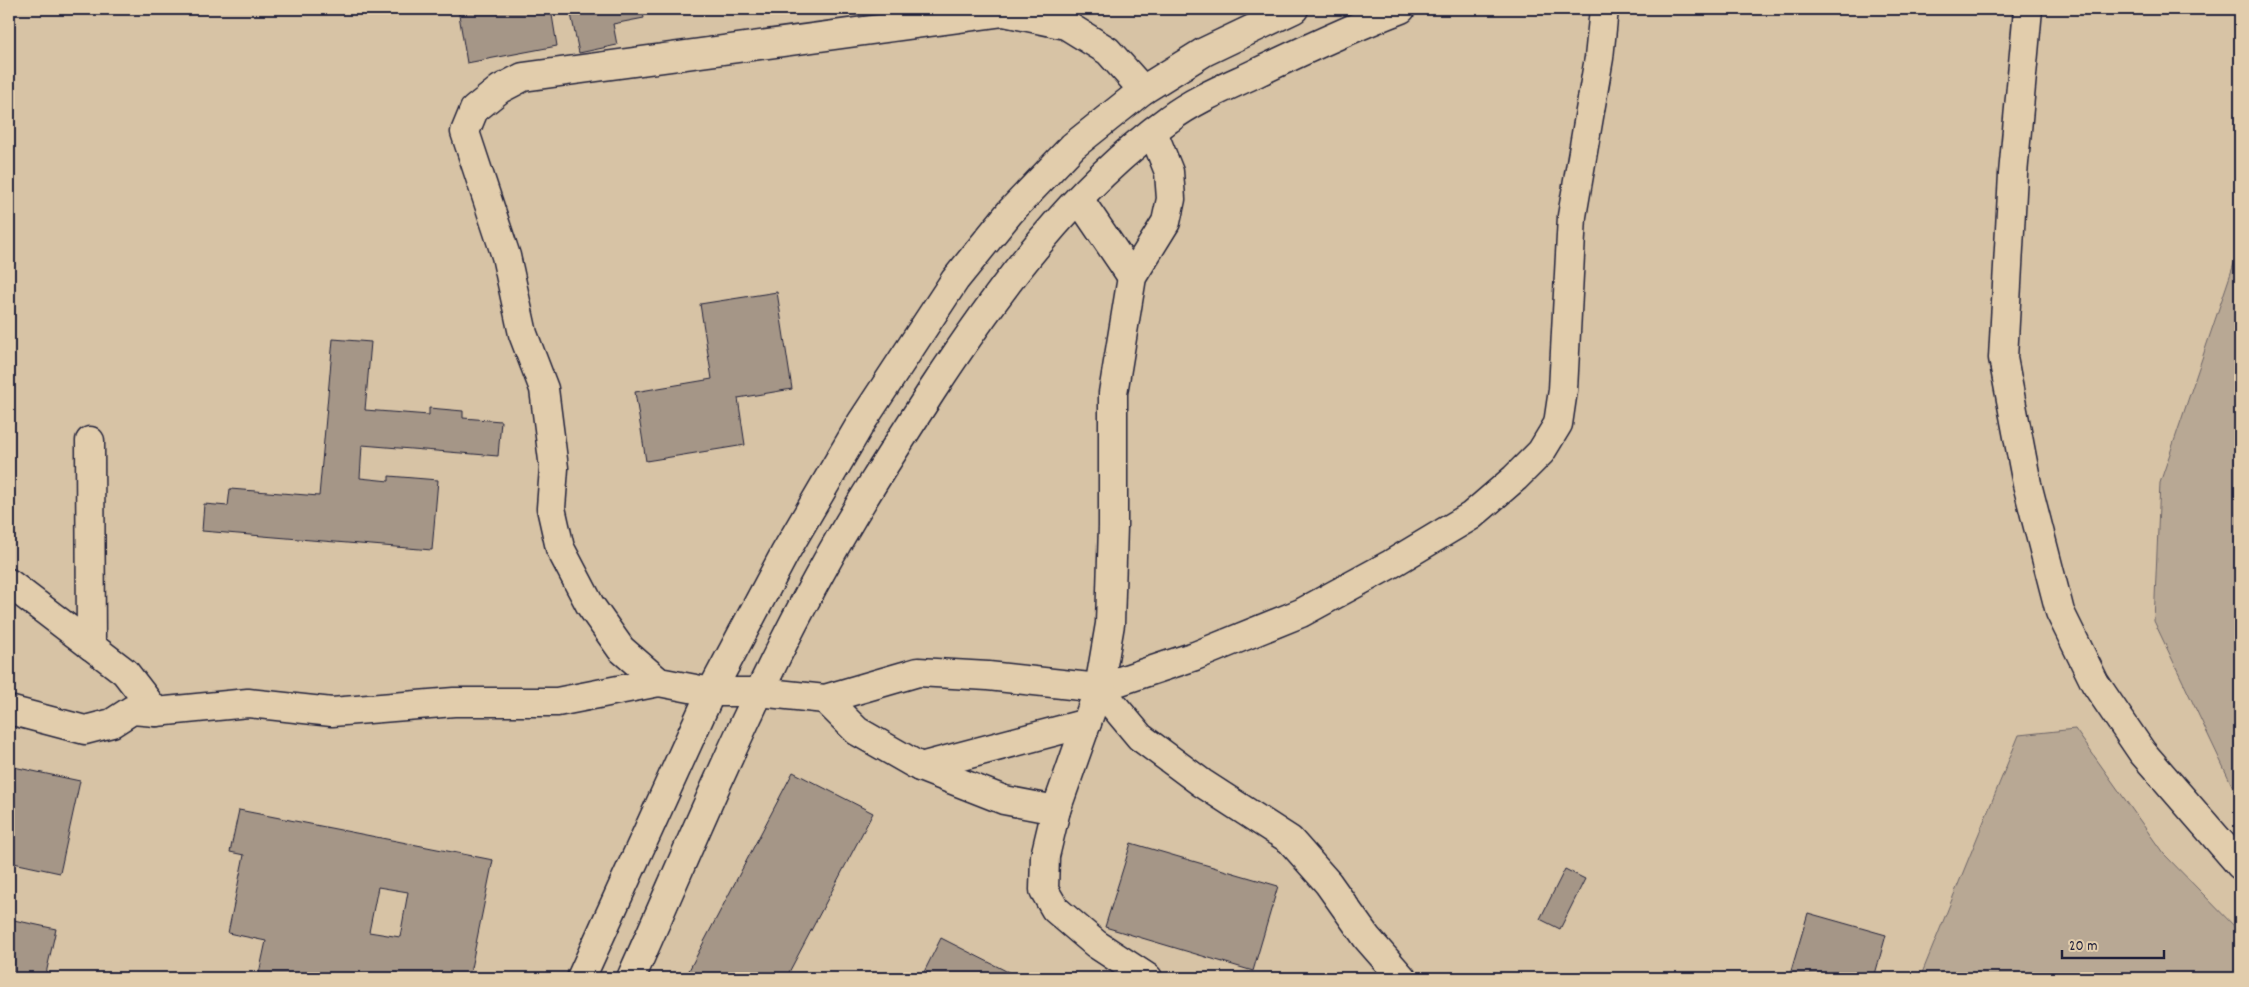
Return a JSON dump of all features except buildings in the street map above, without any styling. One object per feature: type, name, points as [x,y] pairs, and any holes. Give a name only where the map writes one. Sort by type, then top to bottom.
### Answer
[{"type":"street","points":[[581,978],[711,692],[785,553],[861,423],[955,280],[1010,212],[1074,146],[1143,90],[1204,52],[1294,9]]},
{"type":"street","points":[[631,978],[759,692],[822,570],[901,439],[990,304],[1079,199],[1108,169],[1170,118],[1226,87],[1359,26],[1401,9]]},
{"type":"street","points":[[9,710],[85,730],[112,723],[132,710],[156,712],[248,704],[332,712],[454,702],[557,702],[659,682],[711,692],[759,692],[825,699],[918,672],[988,676],[1099,688],[1195,656],[1301,613],[1391,564],[1471,516],[1515,478],[1541,452],[1558,424],[1563,390],[1572,216],[1599,58],[1604,9]]},
{"type":"street","points":[[2028,9],[2013,174],[2003,358],[2027,484],[2060,612],[2096,683],[2142,752],[2240,865]]},
{"type":"street","points":[[659,682],[621,649],[590,605],[560,548],[551,508],[554,468],[544,389],[523,334],[506,256],[465,132],[474,110],[500,89],[523,77],[1004,12],[1066,25],[1108,51],[1143,90]]},
{"type":"street","points":[[1148,978],[1096,944],[1055,909],[1044,890],[1045,856],[1056,810],[1099,688],[1110,624],[1114,526],[1113,393],[1132,277],[1166,222],[1171,198],[1169,172],[1153,132]]},
{"type":"street","points":[[1079,199],[1132,277]]},
{"type":"street","points":[[90,441],[91,646]]},
{"type":"street","points":[[9,583],[125,672],[156,712]]},
{"type":"street","points":[[1099,688],[1140,737],[1202,783],[1290,840],[1328,883],[1367,938],[1402,978]]},
{"type":"street","points":[[825,699],[857,731],[920,767],[1004,800],[1056,810]]},
{"type":"street","points":[[920,767],[1087,723]]},
{"type":"shaded area","points":[[2240,246],[2240,802],[2154,621],[2160,483]]},
{"type":"shaded area","points":[[2075,729],[2163,853],[2240,932],[2240,978],[1920,978],[2019,735]]}]
